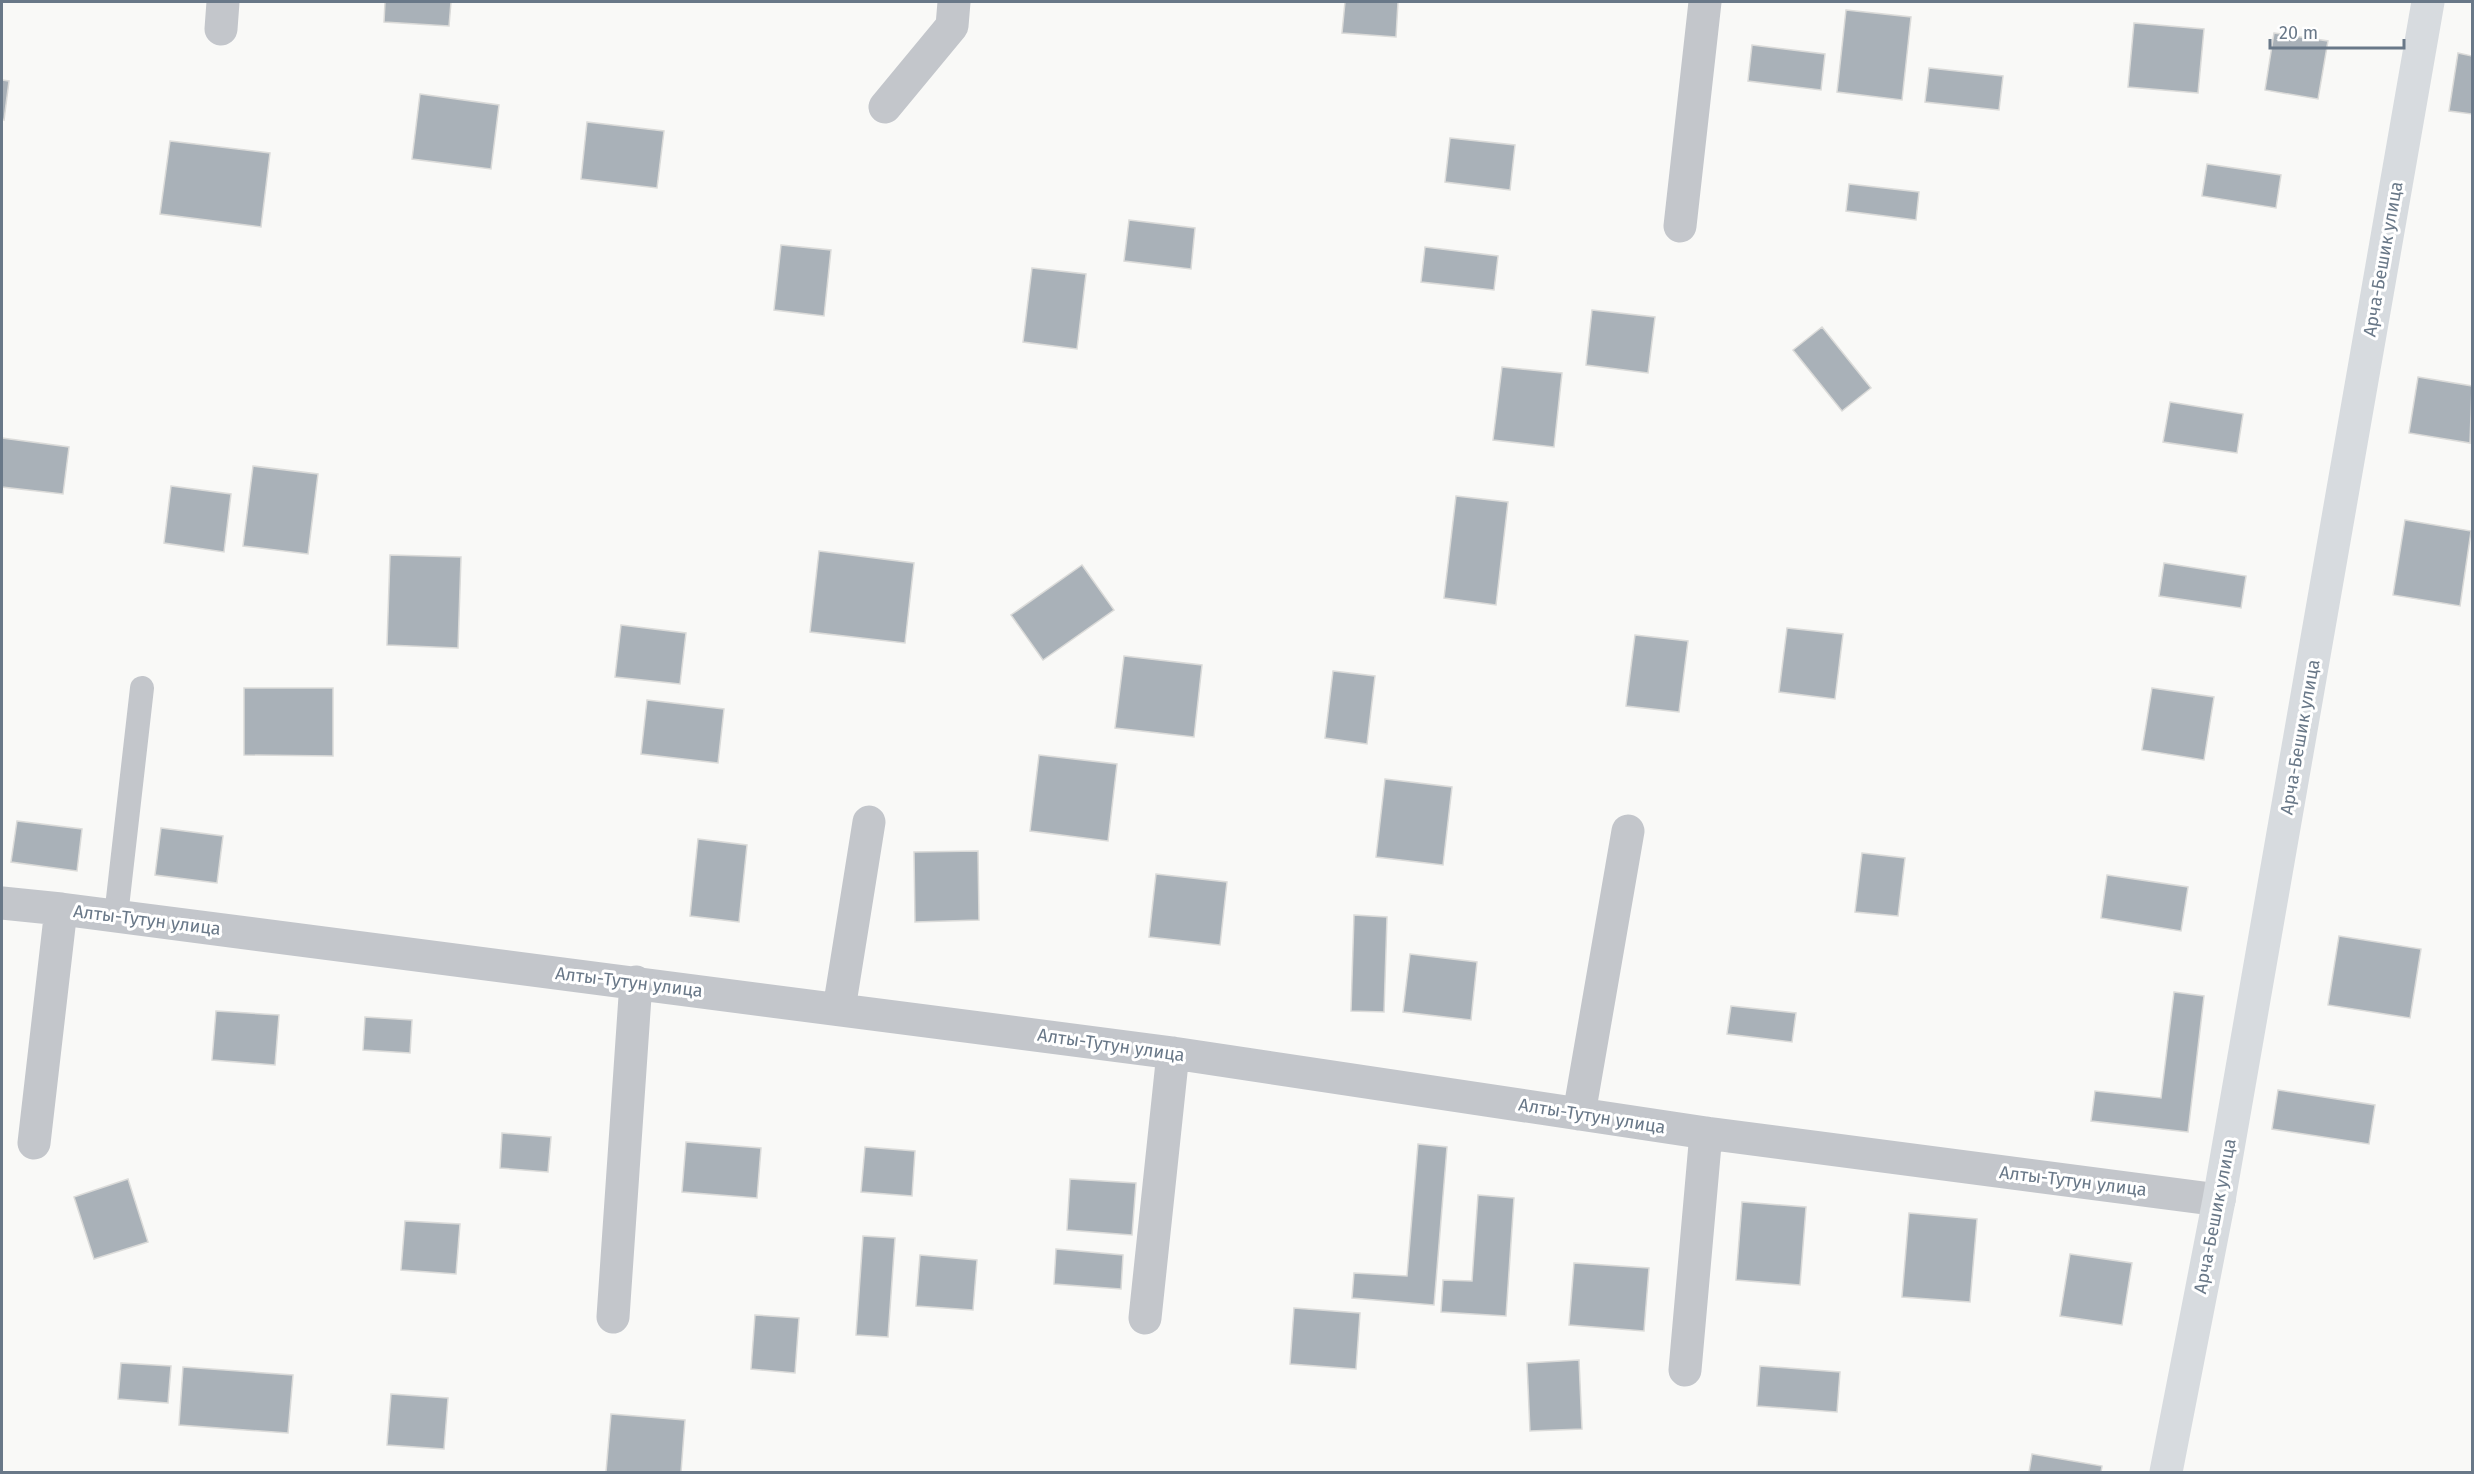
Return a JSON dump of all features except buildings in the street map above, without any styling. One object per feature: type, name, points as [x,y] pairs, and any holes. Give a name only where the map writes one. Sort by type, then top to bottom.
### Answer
[{"type":"street","points":[[885,107],[952,26],[954,2]]},
{"type":"street","points":[[1680,226],[1705,2]]},
{"type":"street","name":"Арча-Бешик улица","points":[[2166,1473],[2219,1200],[2428,2]]},
{"type":"street","points":[[839,1009],[869,822]]},
{"type":"street","points":[[1579,1114],[1628,831]]},
{"type":"street","name":"Алты-Тутун улица","points":[[2,903],[636,982],[1173,1053],[1706,1133],[2219,1200]]},
{"type":"street","points":[[34,1143],[61,909]]},
{"type":"street","points":[[613,1317],[636,982]]},
{"type":"street","points":[[1145,1318],[1173,1053]]},
{"type":"street","points":[[1685,1370],[1706,1133]]},
{"type":"lane","points":[[116,916],[142,688]]}]
